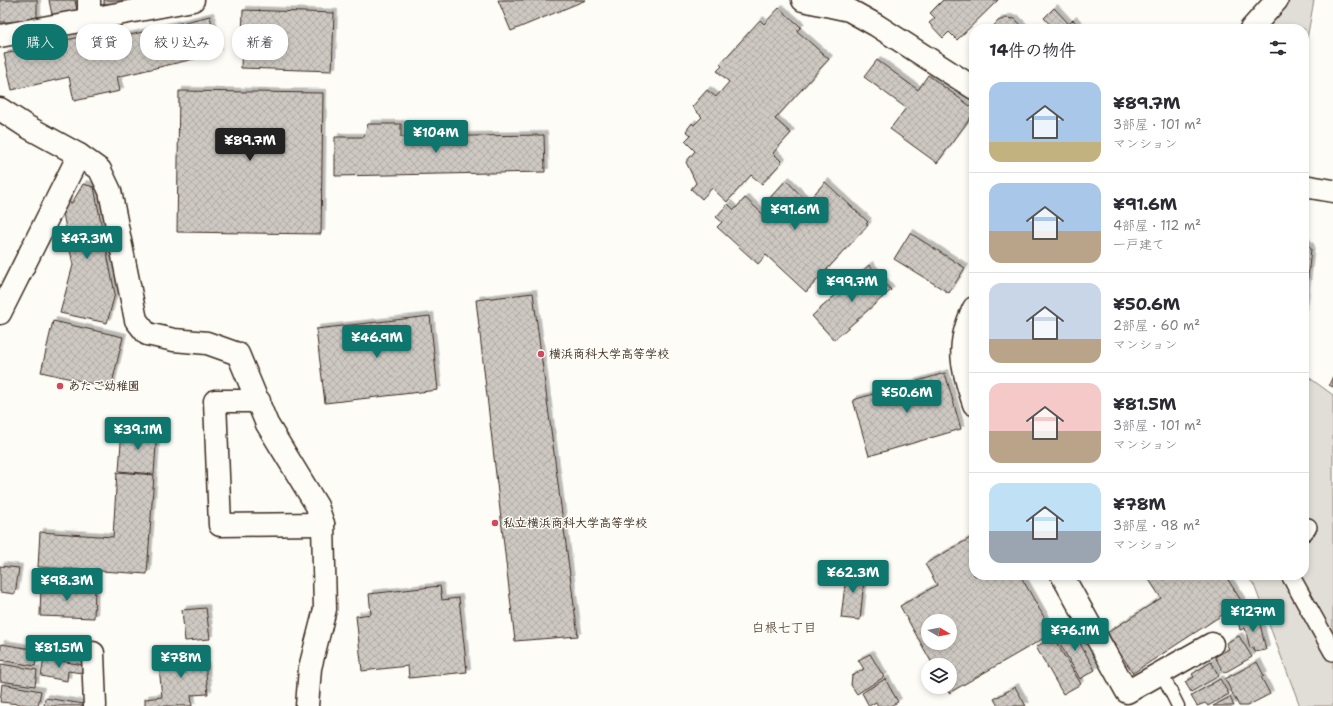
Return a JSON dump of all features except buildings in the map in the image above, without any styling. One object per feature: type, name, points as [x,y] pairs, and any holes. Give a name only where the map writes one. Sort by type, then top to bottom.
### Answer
[{"type":"street","points":[[0,36],[89,10],[193,0]]},
{"type":"street","points":[[803,0],[851,5],[876,25],[969,85]]},
{"type":"street","points":[[1255,24],[1277,0]]},
{"type":"street","points":[[0,109],[26,126],[79,155],[100,170],[110,191],[136,320],[147,334],[174,340],[207,343],[238,354],[267,424],[317,506],[323,524],[324,609],[310,668],[307,706]]},
{"type":"street","points":[[0,313],[79,155]]},
{"type":"street","points":[[1309,187],[1333,191]]},
{"type":"street","points":[[969,319],[961,356],[964,376],[969,390]]},
{"type":"street","points":[[258,401],[215,401],[220,525],[323,524]]},
{"type":"street","points":[[1065,580],[1127,692],[1212,644]]},
{"type":"street","points":[[1293,580],[1333,652]]},
{"type":"street","points":[[93,653],[95,706]]},
{"type":"lane","points":[[1161,672],[1178,706]]},
{"type":"shaded area","points":[[1289,0],[1314,0],[1309,28],[1309,24],[1267,24]]},
{"type":"shaded area","points":[[1309,377],[1333,395],[1333,706],[1300,706],[1254,585],[1250,580],[1309,580]]},
{"type":"place","name":"横浜商科大学高等学校","points":[[541,354]]},
{"type":"place","name":"あたご幼稚園","points":[[60,386]]},
{"type":"place","name":"私立横浜商科大学高等学校","points":[[495,523]]},
{"type":"district","name":"白根七丁目","points":[[784,627]]}]
